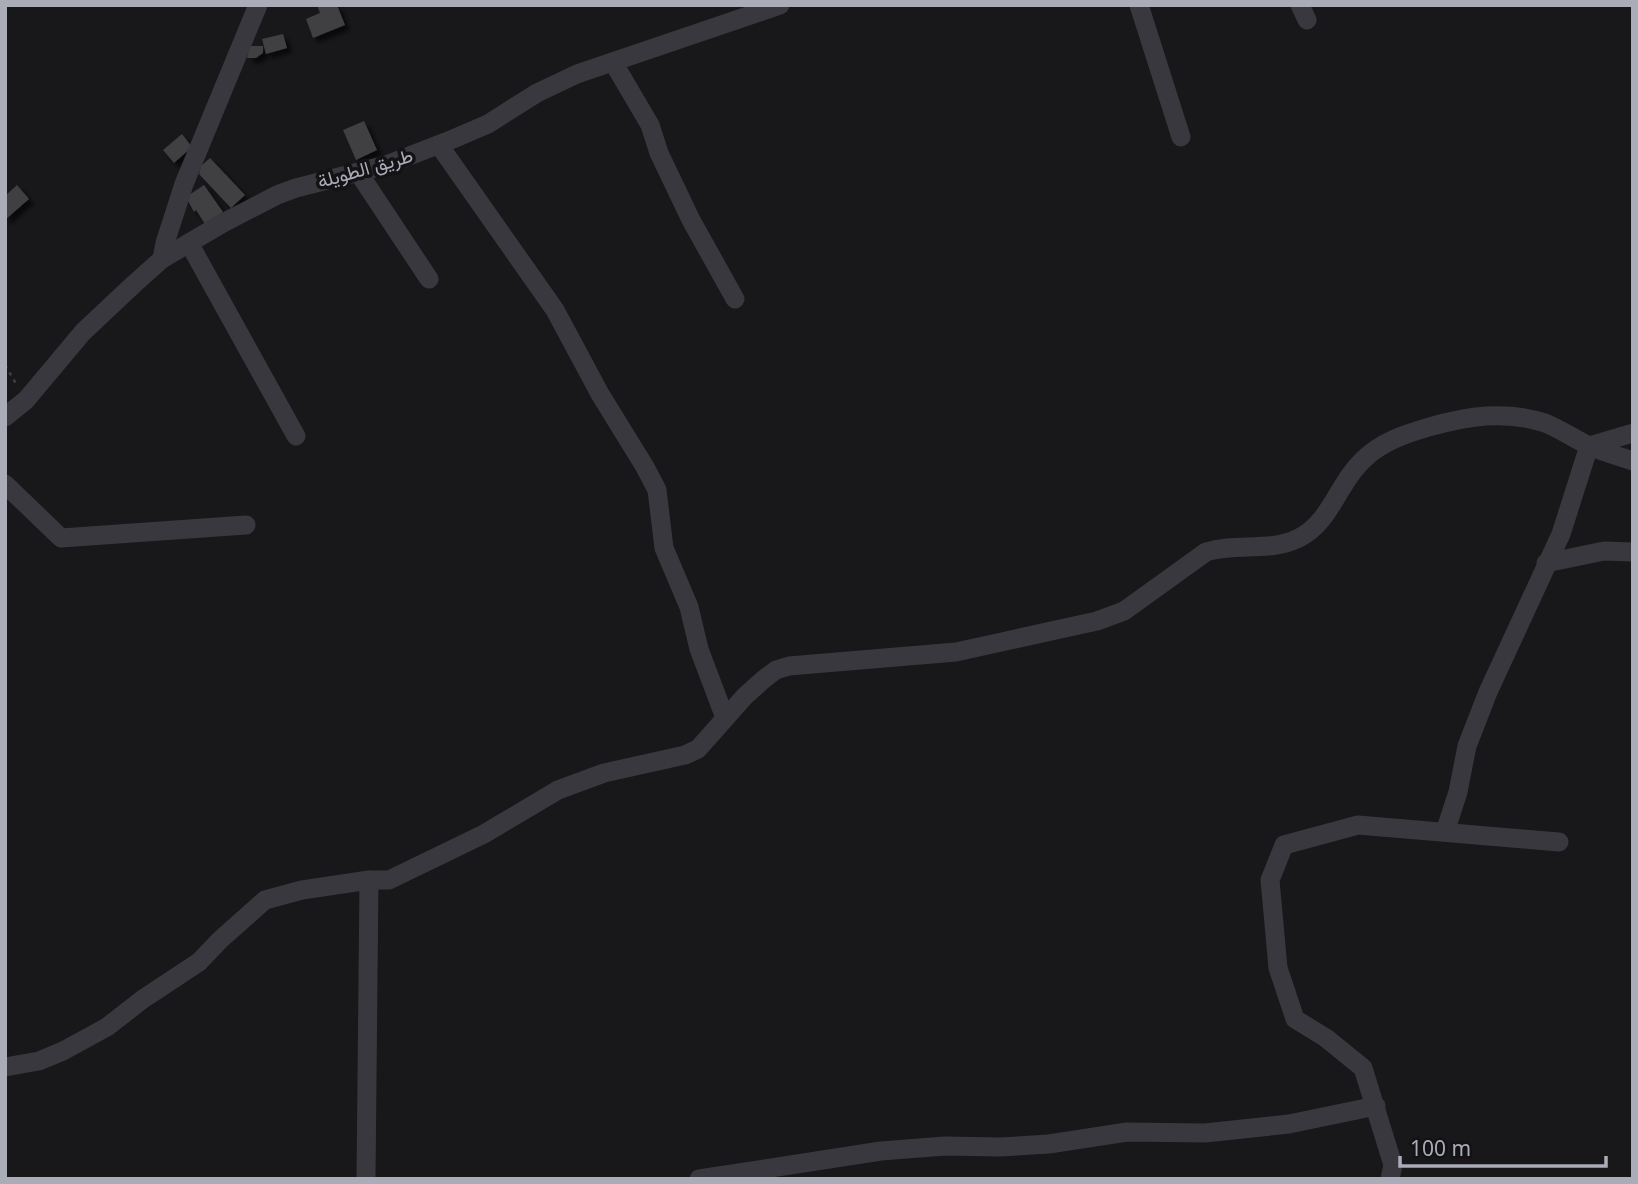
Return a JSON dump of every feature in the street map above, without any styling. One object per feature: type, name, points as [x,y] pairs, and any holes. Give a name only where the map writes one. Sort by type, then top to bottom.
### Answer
[{"type":"street","points":[[162,259],[184,184],[258,5]]},
{"type":"street","name":"طريق الطويلة","points":[[5,417],[26,400],[83,332],[162,259],[277,195],[395,162],[488,124],[551,85],[780,5]]},
{"type":"street","points":[[1139,5],[1181,137]]},
{"type":"street","points":[[613,62],[650,125],[659,153],[691,220],[735,299]]},
{"type":"street","points":[[439,145],[555,310],[600,394],[657,490],[664,548],[689,607],[699,649],[725,718]]},
{"type":"street","points":[[358,172],[429,279]]},
{"type":"street","points":[[189,243],[296,436]]},
{"type":"street","points":[[5,1067],[39,1061],[64,1051],[107,1027],[199,962],[265,900],[302,890],[369,880],[389,880],[484,834],[538,800],[579,782],[604,773],[685,755],[698,749],[725,718],[776,670],[789,666],[956,652],[1097,621],[1124,611],[1206,552],[1220,548],[1279,546],[1301,537],[1314,528],[1326,513],[1361,461],[1376,448],[1411,432],[1473,416],[1502,415],[1525,418],[1546,424],[1589,446],[1633,461]]},
{"type":"street","points":[[1589,446],[1633,433]]},
{"type":"street","points":[[1445,832],[1458,792],[1467,746],[1488,692],[1561,534],[1589,446]]},
{"type":"street","points":[[5,484],[61,538],[246,525]]},
{"type":"street","points":[[1546,564],[1604,551],[1633,552]]},
{"type":"street","points":[[1390,1179],[1393,1164],[1363,1068],[1326,1038],[1295,1019],[1278,968],[1270,880],[1284,845],[1358,825],[1559,842]]},
{"type":"street","points":[[366,1179],[369,880]]},
{"type":"street","points":[[698,1179],[880,1151],[946,1146],[1049,1144],[1127,1132],[1205,1133],[1289,1124],[1376,1106]]},
{"type":"path","points":[[5,365],[26,400]]},
{"type":"building","points":[[317,5],[337,5],[345,25],[313,38],[306,19],[320,13]]},
{"type":"building","points":[[283,34],[287,48],[266,54],[262,39]]},
{"type":"building","points":[[250,46],[263,46],[263,53],[256,58],[247,58]]},
{"type":"building","points":[[364,121],[377,150],[356,160],[343,130]]},
{"type":"building","points":[[182,134],[192,147],[174,163],[163,150]]},
{"type":"building","points":[[210,158],[245,195],[231,208],[199,174],[201,166]]},
{"type":"building","points":[[17,185],[29,199],[5,220],[5,196]]},
{"type":"building","points":[[204,185],[223,212],[205,224],[186,197]]}]
